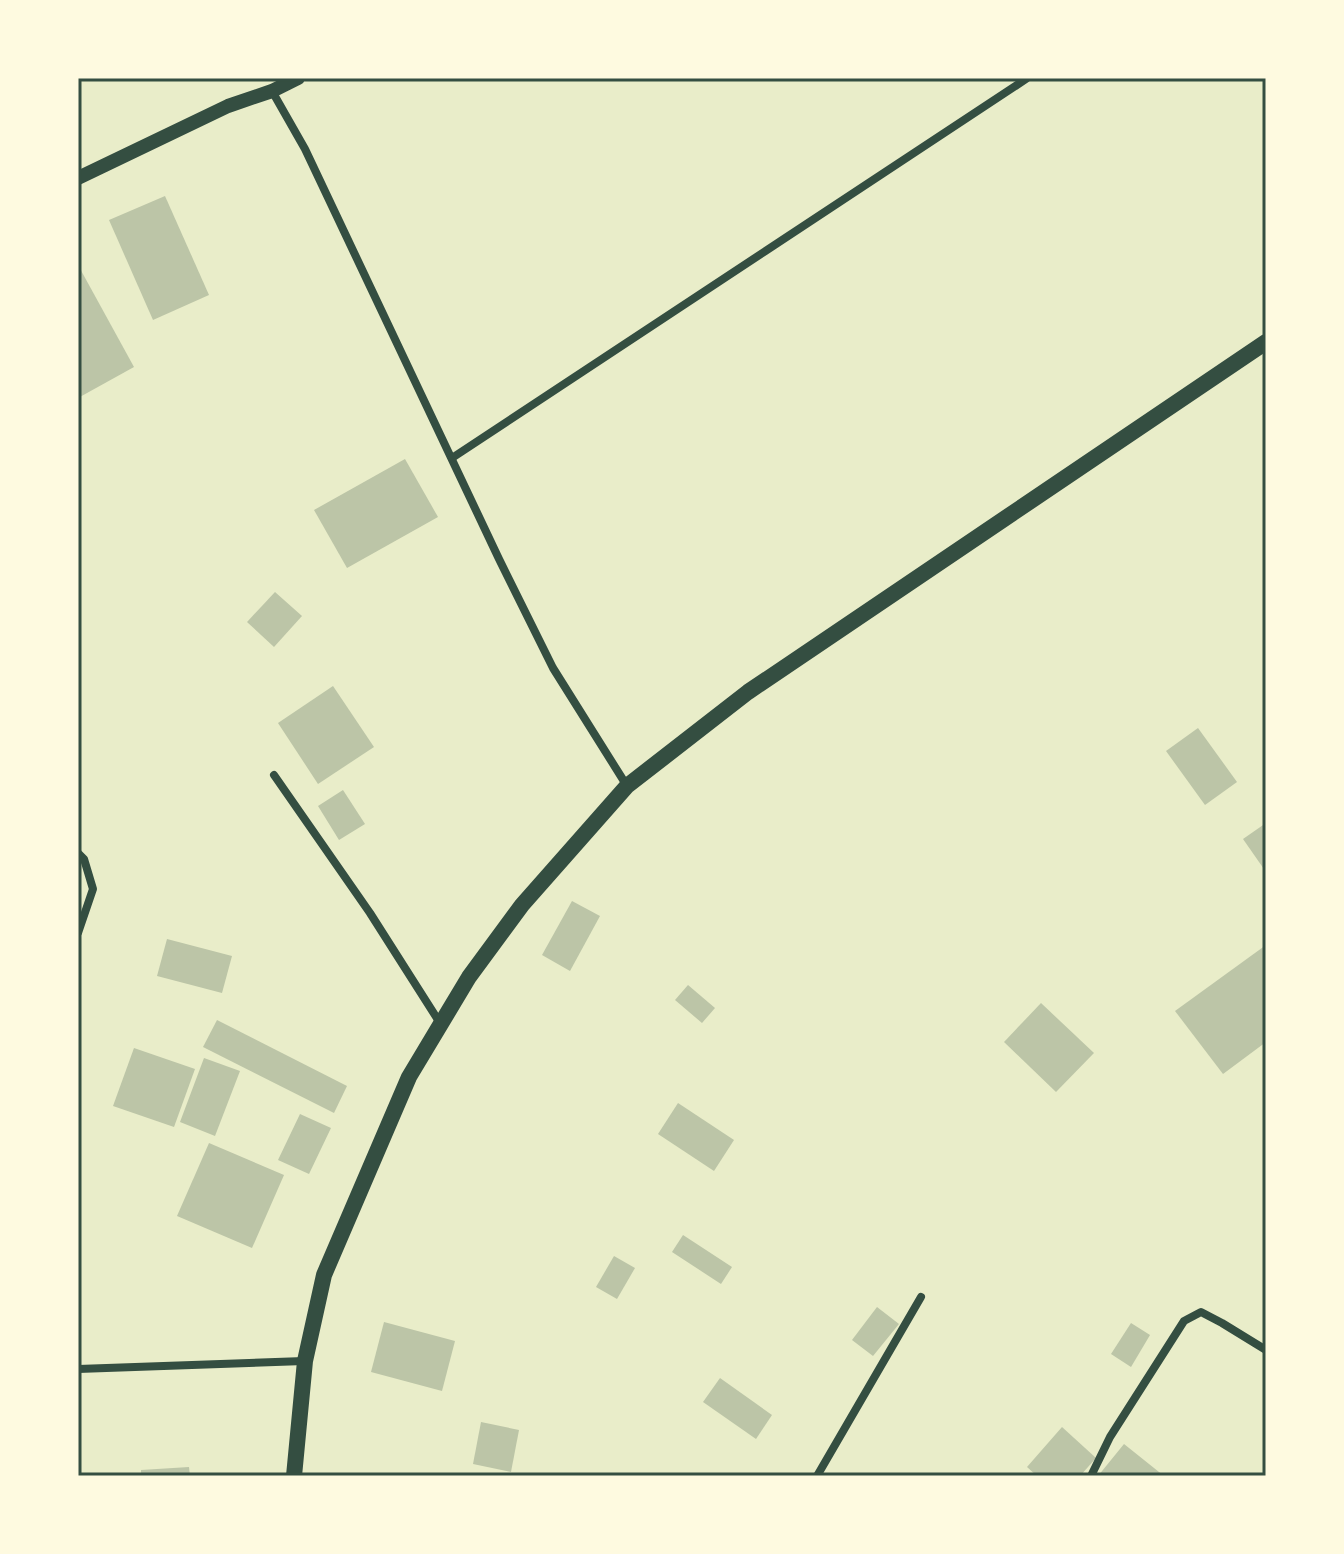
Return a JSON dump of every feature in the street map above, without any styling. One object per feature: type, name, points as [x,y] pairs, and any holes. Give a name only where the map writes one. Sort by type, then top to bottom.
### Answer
[{"type":"main road","points":[[294,1476],[305,1361],[324,1275],[409,1077],[469,977],[522,905],[627,786],[748,692],[1266,342]]},
{"type":"street","points":[[78,178],[228,106],[272,91],[298,78]]},
{"type":"street","points":[[452,458],[1026,79]]},
{"type":"street","points":[[272,91],[305,149],[553,668],[627,786]]},
{"type":"street","points":[[274,775],[370,913],[440,1024]]},
{"type":"street","points":[[78,853],[84,859],[93,889],[78,933]]},
{"type":"street","points":[[817,1476],[921,1297]]},
{"type":"street","points":[[1091,1476],[1110,1437],[1184,1321],[1201,1312],[1266,1350]]},
{"type":"street","points":[[78,1369],[305,1361]]},
{"type":"building","points":[[165,196],[209,295],[153,320],[109,220]]},
{"type":"building","points":[[78,265],[134,367],[78,398]]},
{"type":"building","points":[[405,459],[438,517],[347,568],[314,510]]},
{"type":"building","points":[[275,592],[302,616],[274,647],[247,622]]},
{"type":"building","points":[[333,686],[374,747],[318,784],[278,723]]},
{"type":"building","points":[[1198,728],[1237,782],[1205,805],[1166,751]]},
{"type":"building","points":[[343,790],[365,824],[339,840],[318,806]]},
{"type":"building","points":[[1266,823],[1266,872],[1243,839]]},
{"type":"building","points":[[572,901],[600,916],[570,971],[542,955]]},
{"type":"building","points":[[167,939],[232,956],[222,993],[157,976]]},
{"type":"building","points":[[1266,945],[1266,1042],[1223,1074],[1175,1011]]},
{"type":"building","points":[[688,985],[715,1008],[702,1023],[675,1000]]},
{"type":"building","points":[[1041,1003],[1094,1053],[1056,1092],[1004,1042]]},
{"type":"building","points":[[217,1020],[347,1086],[334,1113],[203,1047]]},
{"type":"building","points":[[134,1048],[195,1069],[174,1127],[113,1106]]},
{"type":"building","points":[[204,1058],[240,1071],[215,1136],[180,1122]]},
{"type":"building","points":[[678,1103],[734,1140],[714,1171],[658,1134]]},
{"type":"building","points":[[300,1114],[331,1128],[309,1174],[278,1160]]},
{"type":"building","points":[[209,1143],[284,1175],[252,1248],[177,1216]]},
{"type":"building","points":[[683,1235],[732,1267],[721,1284],[672,1252]]},
{"type":"building","points":[[614,1256],[635,1268],[617,1299],[596,1287]]},
{"type":"building","points":[[877,1307],[899,1324],[873,1356],[852,1340]]},
{"type":"building","points":[[384,1322],[455,1341],[442,1391],[371,1372]]},
{"type":"building","points":[[1131,1323],[1150,1335],[1131,1367],[1111,1354]]},
{"type":"building","points":[[720,1378],[772,1415],[756,1439],[703,1402]]},
{"type":"building","points":[[481,1422],[519,1430],[511,1472],[473,1464]]},
{"type":"building","points":[[1062,1427],[1096,1458],[1080,1476],[1037,1476],[1027,1467]]},
{"type":"building","points":[[1124,1444],[1164,1476],[1098,1476]]},
{"type":"building","points":[[189,1467],[190,1476],[141,1476],[141,1470]]}]
